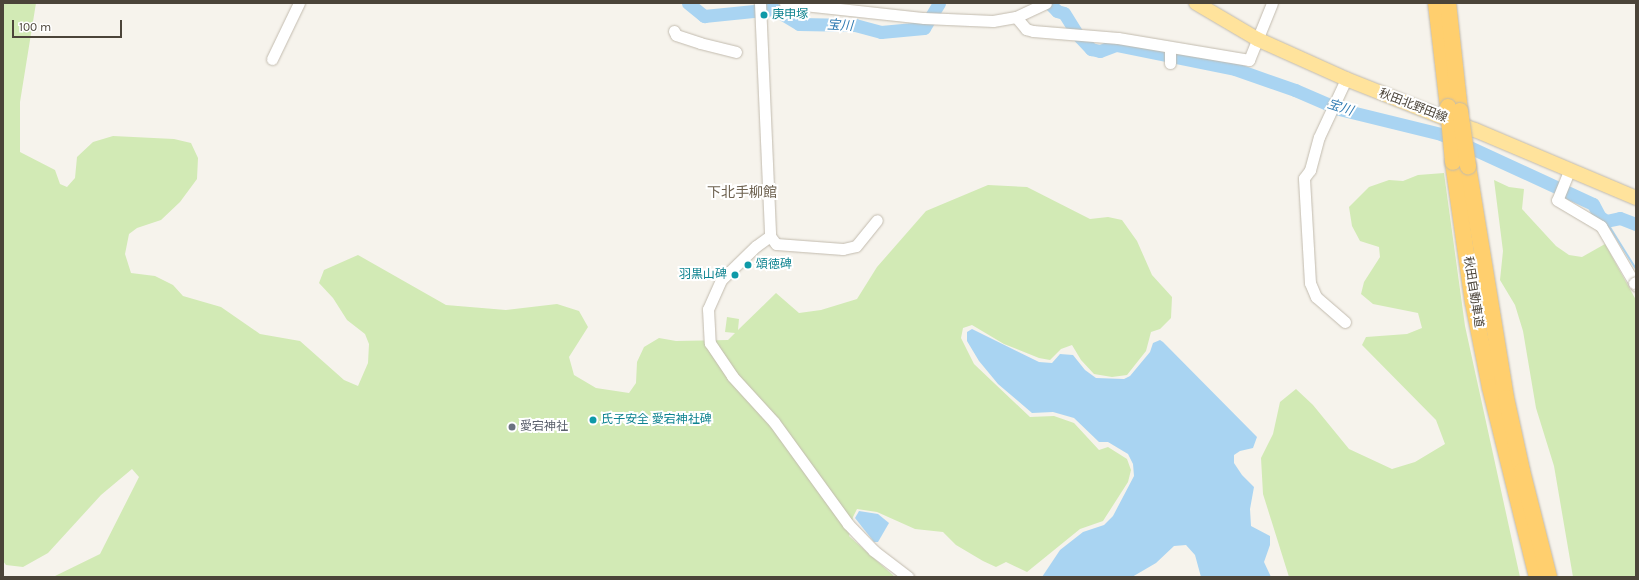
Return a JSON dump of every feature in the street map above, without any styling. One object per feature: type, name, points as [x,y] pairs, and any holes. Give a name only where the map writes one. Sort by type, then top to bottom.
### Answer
[{"type":"highway","name":"秋田自動車道","points":[[1436,3],[1454,109]]},
{"type":"highway","name":"秋田自動車道","points":[[1448,3],[1454,109],[1473,302],[1490,387],[1537,577]]},
{"type":"highway","name":"秋田自動車道","points":[[1460,164],[1506,398],[1522,471],[1550,577]]},
{"type":"main road","name":"秋田北野田線","points":[[1196,3],[1257,39],[1346,79],[1475,130],[1636,198]]},
{"type":"street","points":[[272,59],[299,3]]},
{"type":"street","points":[[785,3],[874,8],[924,18],[993,21],[1016,17],[1042,5]]},
{"type":"street","points":[[1016,17],[1026,29],[1072,32],[1249,60],[1272,3]]},
{"type":"street","points":[[761,6],[770,236],[776,244],[844,249],[856,246],[877,220]]},
{"type":"street","points":[[674,31],[676,35],[736,52]]},
{"type":"street","points":[[1170,47],[1170,63]]},
{"type":"street","points":[[1345,322],[1316,297],[1310,283],[1304,178],[1310,170],[1319,138],[1346,79]]},
{"type":"street","points":[[1569,171],[1557,200],[1601,226],[1635,285]]},
{"type":"street","points":[[770,236],[756,246],[721,280],[708,309],[710,343],[732,376],[774,422],[848,524],[874,551],[908,577]]},
{"type":"green space","points":[[3,3],[36,3],[20,102],[20,152],[55,170],[60,184],[67,187],[75,178],[77,157],[93,142],[113,136],[174,139],[191,143],[198,158],[197,179],[180,202],[161,220],[137,228],[129,234],[125,254],[131,273],[155,276],[173,285],[183,296],[221,307],[260,334],[300,341],[344,380],[358,386],[368,363],[369,344],[365,334],[347,320],[333,298],[319,283],[324,270],[358,255],[446,305],[506,310],[557,304],[579,311],[588,327],[569,357],[574,375],[596,388],[629,393],[636,383],[637,362],[644,347],[659,338],[676,341],[728,340],[735,333],[725,332],[727,317],[739,319],[738,330],[776,293],[799,313],[821,310],[857,299],[877,267],[926,211],[988,185],[1027,187],[1090,219],[1108,217],[1122,220],[1137,241],[1152,275],[1172,297],[1171,318],[1160,329],[1151,332],[1146,351],[1127,375],[1112,377],[1094,374],[1081,360],[1072,345],[1061,349],[1050,360],[1039,358],[1004,344],[972,325],[963,328],[961,338],[974,364],[1030,417],[1054,416],[1074,423],[1099,450],[1108,447],[1127,459],[1131,470],[1128,482],[1103,521],[1080,529],[1027,572],[1006,562],[996,567],[983,561],[956,545],[943,532],[915,529],[877,512],[857,509],[853,517],[849,536],[895,577],[53,577],[100,554],[139,477],[132,469],[101,495],[48,553],[23,567],[6,565],[3,561]]},
{"type":"green space","points":[[1444,173],[1465,326],[1520,577],[1289,577],[1263,494],[1261,458],[1273,434],[1280,402],[1296,389],[1313,405],[1349,449],[1392,469],[1415,462],[1445,444],[1436,420],[1362,345],[1366,337],[1407,334],[1422,328],[1418,313],[1373,304],[1361,294],[1364,282],[1380,257],[1379,247],[1360,241],[1352,226],[1349,207],[1369,187],[1389,180],[1403,181],[1418,175]]},
{"type":"green space","points":[[1494,180],[1509,187],[1524,189],[1522,209],[1556,246],[1569,255],[1582,257],[1605,244],[1636,300],[1636,577],[1573,577],[1554,466],[1536,408],[1523,331],[1515,305],[1500,280],[1503,251]]},
{"type":"water","points":[[972,329],[1039,362],[1052,363],[1060,354],[1073,355],[1085,370],[1096,378],[1124,379],[1130,376],[1150,352],[1153,343],[1160,340],[1163,342],[1257,437],[1253,448],[1240,451],[1234,455],[1234,463],[1242,475],[1254,487],[1250,509],[1251,526],[1270,536],[1270,545],[1264,562],[1271,577],[1201,577],[1195,555],[1186,545],[1174,546],[1156,563],[1132,577],[1042,577],[1060,550],[1083,532],[1104,525],[1113,516],[1134,476],[1133,464],[1128,454],[1108,442],[1099,442],[1074,418],[1053,412],[1032,413],[998,384],[979,361],[967,341],[967,332]]},
{"type":"water","points":[[859,511],[878,514],[889,523],[878,542],[874,542],[855,518]]},
{"type":"waterway","name":"宝川","points":[[688,3],[704,16],[774,9],[799,24],[855,25],[881,32],[924,28],[939,3]]},
{"type":"waterway","name":"宝川","points":[[1049,3],[1057,11],[1064,13],[1077,34],[1091,49],[1100,51],[1116,45],[1235,69],[1295,90],[1339,109],[1441,134],[1593,204],[1600,217],[1606,221],[1620,218],[1636,224]]},
{"type":"waterway","points":[[1606,221],[1636,269]]},
{"type":"place","name":"庚申塚","points":[[764,15]]},
{"type":"place","name":"頌徳碑","points":[[748,265]]},
{"type":"place","name":"羽黒山碑","points":[[735,275]]},
{"type":"place","name":"氏子安全 愛宕神社碑","points":[[593,420]]},
{"type":"place","name":"愛宕神社","points":[[512,427]]},
{"type":"district","name":"下北手柳館","points":[[742,193]]}]
